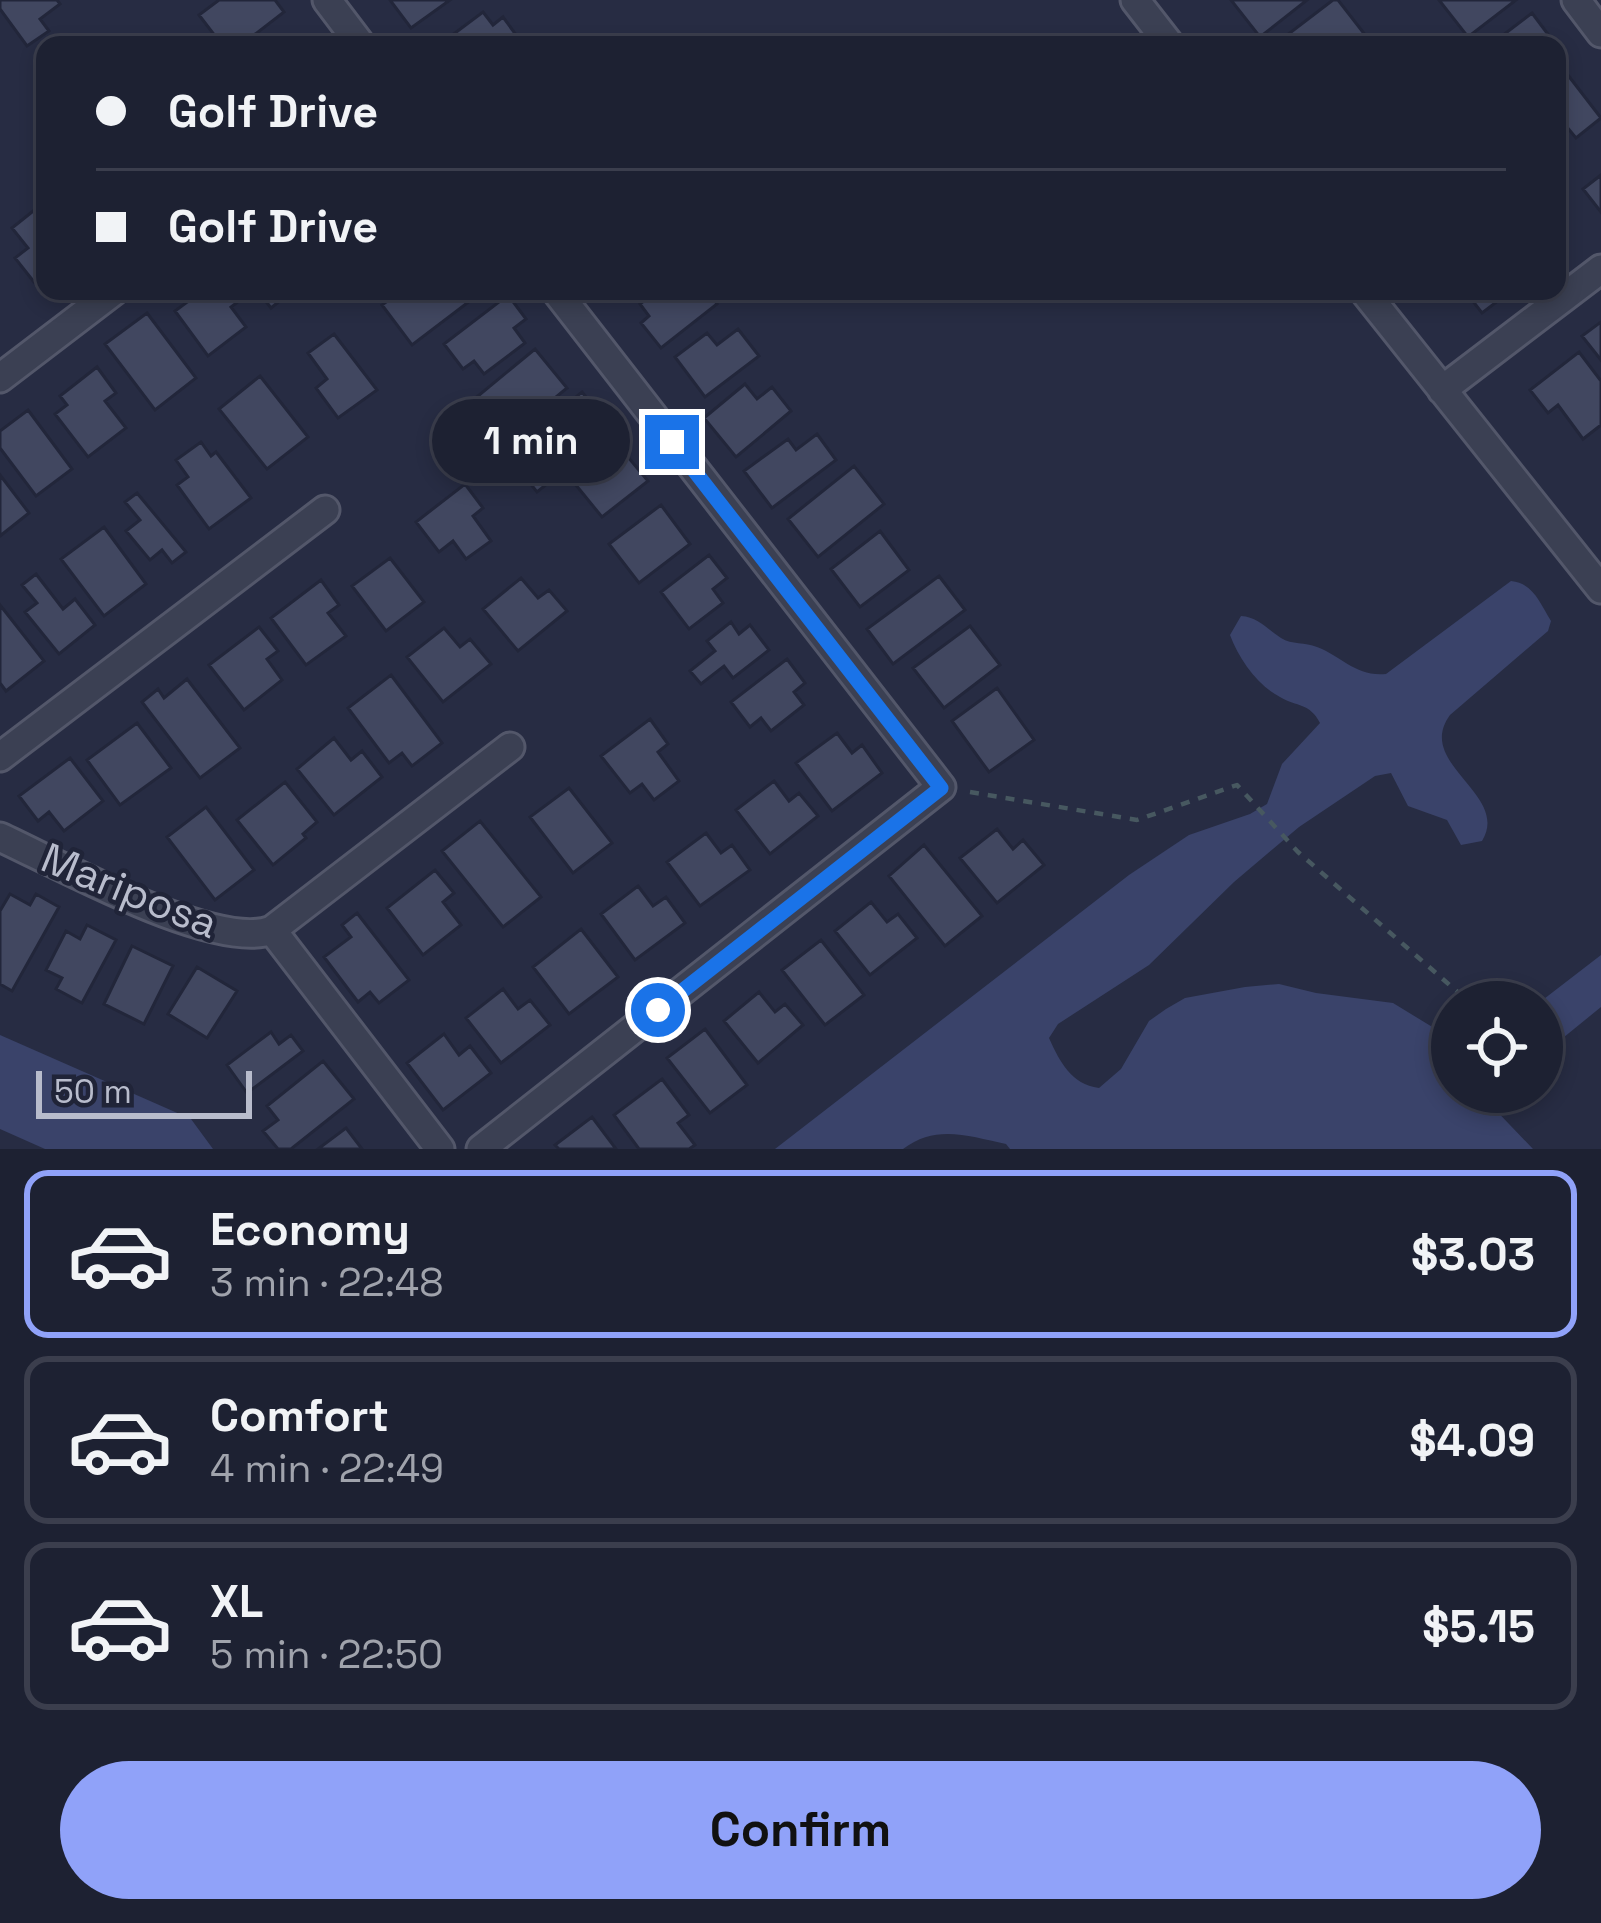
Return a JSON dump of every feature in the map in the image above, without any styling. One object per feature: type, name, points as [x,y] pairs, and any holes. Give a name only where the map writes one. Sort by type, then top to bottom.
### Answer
[{"type":"street","points":[[327,0],[354,36]]},
{"type":"street","points":[[1135,0],[1163,36]]},
{"type":"street","points":[[1576,0],[1601,33]]},
{"type":"street","points":[[1566,296],[1601,269]]},
{"type":"street","points":[[0,378],[102,300]]},
{"type":"street","points":[[482,1149],[941,788],[563,300]]},
{"type":"street","points":[[1371,300],[1601,590]]},
{"type":"street","points":[[1442,390],[1560,300]]},
{"type":"street","points":[[0,757],[325,510]]},
{"type":"street","points":[[272,930],[510,747]]},
{"type":"street","name":"Mariposa","points":[[0,837],[164,912],[238,933],[272,930],[440,1149]]},
{"type":"path","points":[[941,788],[1137,820],[1237,785],[1298,852],[1445,981]]},
{"type":"water","points":[[1511,581],[1535,595],[1551,621],[1548,631],[1450,715],[1442,733],[1452,764],[1484,808],[1487,824],[1482,841],[1461,845],[1447,820],[1408,806],[1391,773],[1375,776],[1299,827],[1149,965],[1058,1024],[1049,1038],[1074,1077],[1099,1088],[1121,1069],[1149,1021],[1185,998],[1279,984],[1393,1003],[1431,1026],[1431,1113],[1498,1113],[1533,1149],[1010,1149],[979,1138],[940,1134],[903,1149],[775,1149],[1129,875],[1189,835],[1267,804],[1282,764],[1320,723],[1312,712],[1272,692],[1250,671],[1230,635],[1241,616],[1285,640],[1317,647],[1358,669],[1386,674]]},
{"type":"water","points":[[1601,955],[1601,1007],[1563,1038],[1563,984]]},
{"type":"water","points":[[0,1035],[191,1119],[213,1149],[45,1149],[0,1129]]},
{"type":"building","points":[[0,0],[57,0],[60,4],[40,19],[49,31],[27,46],[0,9]]},
{"type":"building","points":[[219,0],[275,0],[284,12],[253,36],[215,36],[199,15]]},
{"type":"building","points":[[390,0],[450,0],[411,28]]},
{"type":"building","points":[[1231,0],[1307,0],[1261,36]]},
{"type":"building","points":[[1338,0],[1366,36],[1286,36]]},
{"type":"building","points":[[1439,0],[1516,0],[1469,36]]},
{"type":"building","points":[[483,12],[493,25],[503,17],[517,36],[451,36]]},
{"type":"building","points":[[1532,13],[1549,36],[1502,36]]},
{"type":"building","points":[[1566,73],[1601,118],[1576,138],[1567,127]]},
{"type":"building","points":[[1601,175],[1601,212],[1583,189]]},
{"type":"building","points":[[36,209],[34,282],[15,258],[28,248],[12,228]]},
{"type":"building","points":[[190,300],[240,300],[231,307],[246,327],[208,356],[175,311]]},
{"type":"building","points":[[389,300],[471,300],[412,345],[382,305]]},
{"type":"building","points":[[501,300],[512,300],[526,319],[514,328],[525,343],[484,374],[474,361],[463,369],[444,344]]},
{"type":"building","points":[[645,300],[714,300],[717,304],[661,348],[641,323],[649,316],[640,304]]},
{"type":"building","points":[[1472,300],[1499,300],[1482,313]]},
{"type":"building","points":[[147,313],[196,378],[155,410],[105,344]]},
{"type":"building","points":[[1601,322],[1601,360],[1582,336]]},
{"type":"building","points":[[738,329],[759,356],[705,397],[675,357],[707,333],[717,345]]},
{"type":"building","points":[[334,334],[377,390],[338,418],[316,388],[327,379],[308,353]]},
{"type":"building","points":[[535,349],[567,388],[493,449],[461,410]]},
{"type":"building","points":[[1579,352],[1601,381],[1601,425],[1583,439],[1558,405],[1548,413],[1530,390]]},
{"type":"building","points":[[97,367],[116,393],[105,401],[126,428],[88,457],[55,414],[67,405],[60,396]]},
{"type":"building","points":[[260,376],[308,437],[267,469],[219,409]]},
{"type":"building","points":[[745,384],[757,399],[772,387],[791,411],[736,457],[704,418]]},
{"type":"building","points":[[582,392],[613,431],[537,492],[506,453]]},
{"type":"building","points":[[28,410],[72,469],[36,496],[0,448],[0,431]]},
{"type":"building","points":[[817,434],[836,460],[772,508],[744,471],[788,439],[796,450]]},
{"type":"building","points":[[201,442],[211,456],[216,452],[251,498],[209,529],[177,485],[188,477],[176,460]]},
{"type":"building","points":[[607,450],[618,465],[628,457],[648,481],[602,517],[571,479]]},
{"type":"building","points":[[854,466],[884,504],[818,557],[788,519]]},
{"type":"building","points":[[0,475],[29,513],[0,536]]},
{"type":"building","points":[[465,484],[483,508],[473,516],[491,541],[466,559],[453,541],[439,552],[416,522]]},
{"type":"building","points":[[137,493],[186,552],[172,563],[162,550],[150,560],[126,531],[140,520],[125,502]]},
{"type":"building","points":[[661,505],[690,544],[639,583],[609,544]]},
{"type":"building","points":[[104,527],[146,584],[104,616],[61,559]]},
{"type":"building","points":[[880,531],[909,570],[860,607],[831,569]]},
{"type":"building","points":[[709,555],[727,578],[713,589],[723,603],[689,629],[661,592]]},
{"type":"building","points":[[390,558],[424,602],[386,631],[352,586]]},
{"type":"building","points":[[36,574],[63,609],[75,599],[95,625],[59,654],[25,612],[37,603],[22,585]]},
{"type":"building","points":[[939,576],[965,610],[893,664],[867,629]]},
{"type":"building","points":[[521,578],[538,598],[549,590],[567,611],[518,651],[483,609]]},
{"type":"building","points":[[321,580],[339,605],[328,613],[346,636],[306,665],[271,618]]},
{"type":"building","points":[[0,605],[44,661],[6,691],[0,683]]},
{"type":"building","points":[[731,622],[739,634],[750,625],[769,650],[733,678],[724,666],[701,684],[690,671],[715,651],[707,641]]},
{"type":"building","points":[[970,626],[1000,665],[944,708],[913,668]]},
{"type":"building","points":[[259,627],[278,651],[267,659],[282,680],[244,710],[209,665]]},
{"type":"building","points":[[444,628],[460,647],[470,639],[491,664],[443,702],[407,657]]},
{"type":"building","points":[[787,659],[805,683],[794,692],[804,705],[771,731],[761,718],[750,727],[731,702]]},
{"type":"building","points":[[391,675],[442,743],[412,766],[402,753],[389,763],[348,708]]},
{"type":"building","points":[[187,679],[240,748],[200,778],[142,702],[158,689],[164,698]]},
{"type":"building","points":[[997,688],[1034,740],[989,772],[952,721]]},
{"type":"building","points":[[650,719],[668,744],[658,752],[679,781],[654,800],[642,784],[630,793],[601,756]]},
{"type":"building","points":[[137,723],[171,768],[120,805],[87,760]]},
{"type":"building","points":[[837,733],[852,753],[862,745],[882,773],[832,811],[796,763]]},
{"type":"building","points":[[334,738],[351,760],[362,751],[382,777],[334,815],[297,769]]},
{"type":"building","points":[[70,758],[103,801],[64,831],[49,812],[38,821],[19,796]]},
{"type":"building","points":[[774,781],[789,801],[799,793],[818,816],[770,854],[736,810]]},
{"type":"building","points":[[285,782],[317,822],[303,834],[306,838],[273,865],[237,820]]},
{"type":"building","points":[[569,788],[612,843],[573,873],[530,817]]},
{"type":"building","points":[[206,807],[254,870],[215,900],[167,837]]},
{"type":"building","points":[[480,821],[541,897],[503,927],[442,851]]},
{"type":"building","points":[[997,829],[1013,849],[1023,840],[1044,865],[997,903],[960,858]]},
{"type":"building","points":[[706,833],[721,853],[732,845],[750,870],[700,906],[667,862]]},
{"type":"building","points":[[924,845],[982,916],[945,946],[889,876]]},
{"type":"building","points":[[435,870],[454,893],[443,902],[461,925],[423,955],[387,908]]},
{"type":"building","points":[[638,886],[653,906],[666,897],[685,923],[635,960],[601,914]]},
{"type":"building","points":[[10,894],[30,905],[36,894],[59,907],[12,991],[0,984],[0,911]]},
{"type":"building","points":[[871,902],[887,922],[898,914],[917,938],[870,975],[835,931]]},
{"type":"building","points":[[357,913],[409,980],[379,1003],[370,992],[358,1002],[324,957],[351,937],[342,925]]},
{"type":"building","points":[[87,925],[116,940],[82,1003],[56,989],[62,978],[46,970],[66,931],[80,939]]},
{"type":"building","points":[[581,929],[618,977],[569,1014],[533,967]]},
{"type":"building","points":[[821,940],[864,995],[825,1025],[782,970]]},
{"type":"building","points":[[132,946],[173,966],[144,1024],[104,1004]]},
{"type":"building","points":[[197,967],[237,991],[207,1038],[168,1014]]},
{"type":"building","points":[[503,989],[518,1009],[530,1000],[550,1025],[501,1063],[466,1018]]},
{"type":"building","points":[[759,992],[775,1012],[785,1004],[803,1025],[758,1063],[724,1021]]},
{"type":"building","points":[[705,1029],[747,1085],[710,1113],[667,1058]]},
{"type":"building","points":[[271,1032],[279,1044],[291,1035],[303,1051],[247,1093],[227,1065]]},
{"type":"building","points":[[444,1034],[459,1055],[470,1046],[491,1073],[443,1110],[407,1063]]},
{"type":"building","points":[[323,1061],[354,1099],[291,1149],[278,1149],[263,1131],[278,1120],[267,1106]]},
{"type":"building","points":[[662,1079],[689,1115],[678,1123],[695,1145],[689,1149],[639,1149],[614,1115]]},
{"type":"building","points":[[592,1117],[616,1149],[559,1149],[555,1145]]},
{"type":"building","points":[[346,1128],[362,1149],[318,1149]]},
{"type":"route","points":[[658,1010],[941,788],[672,442]]}]
